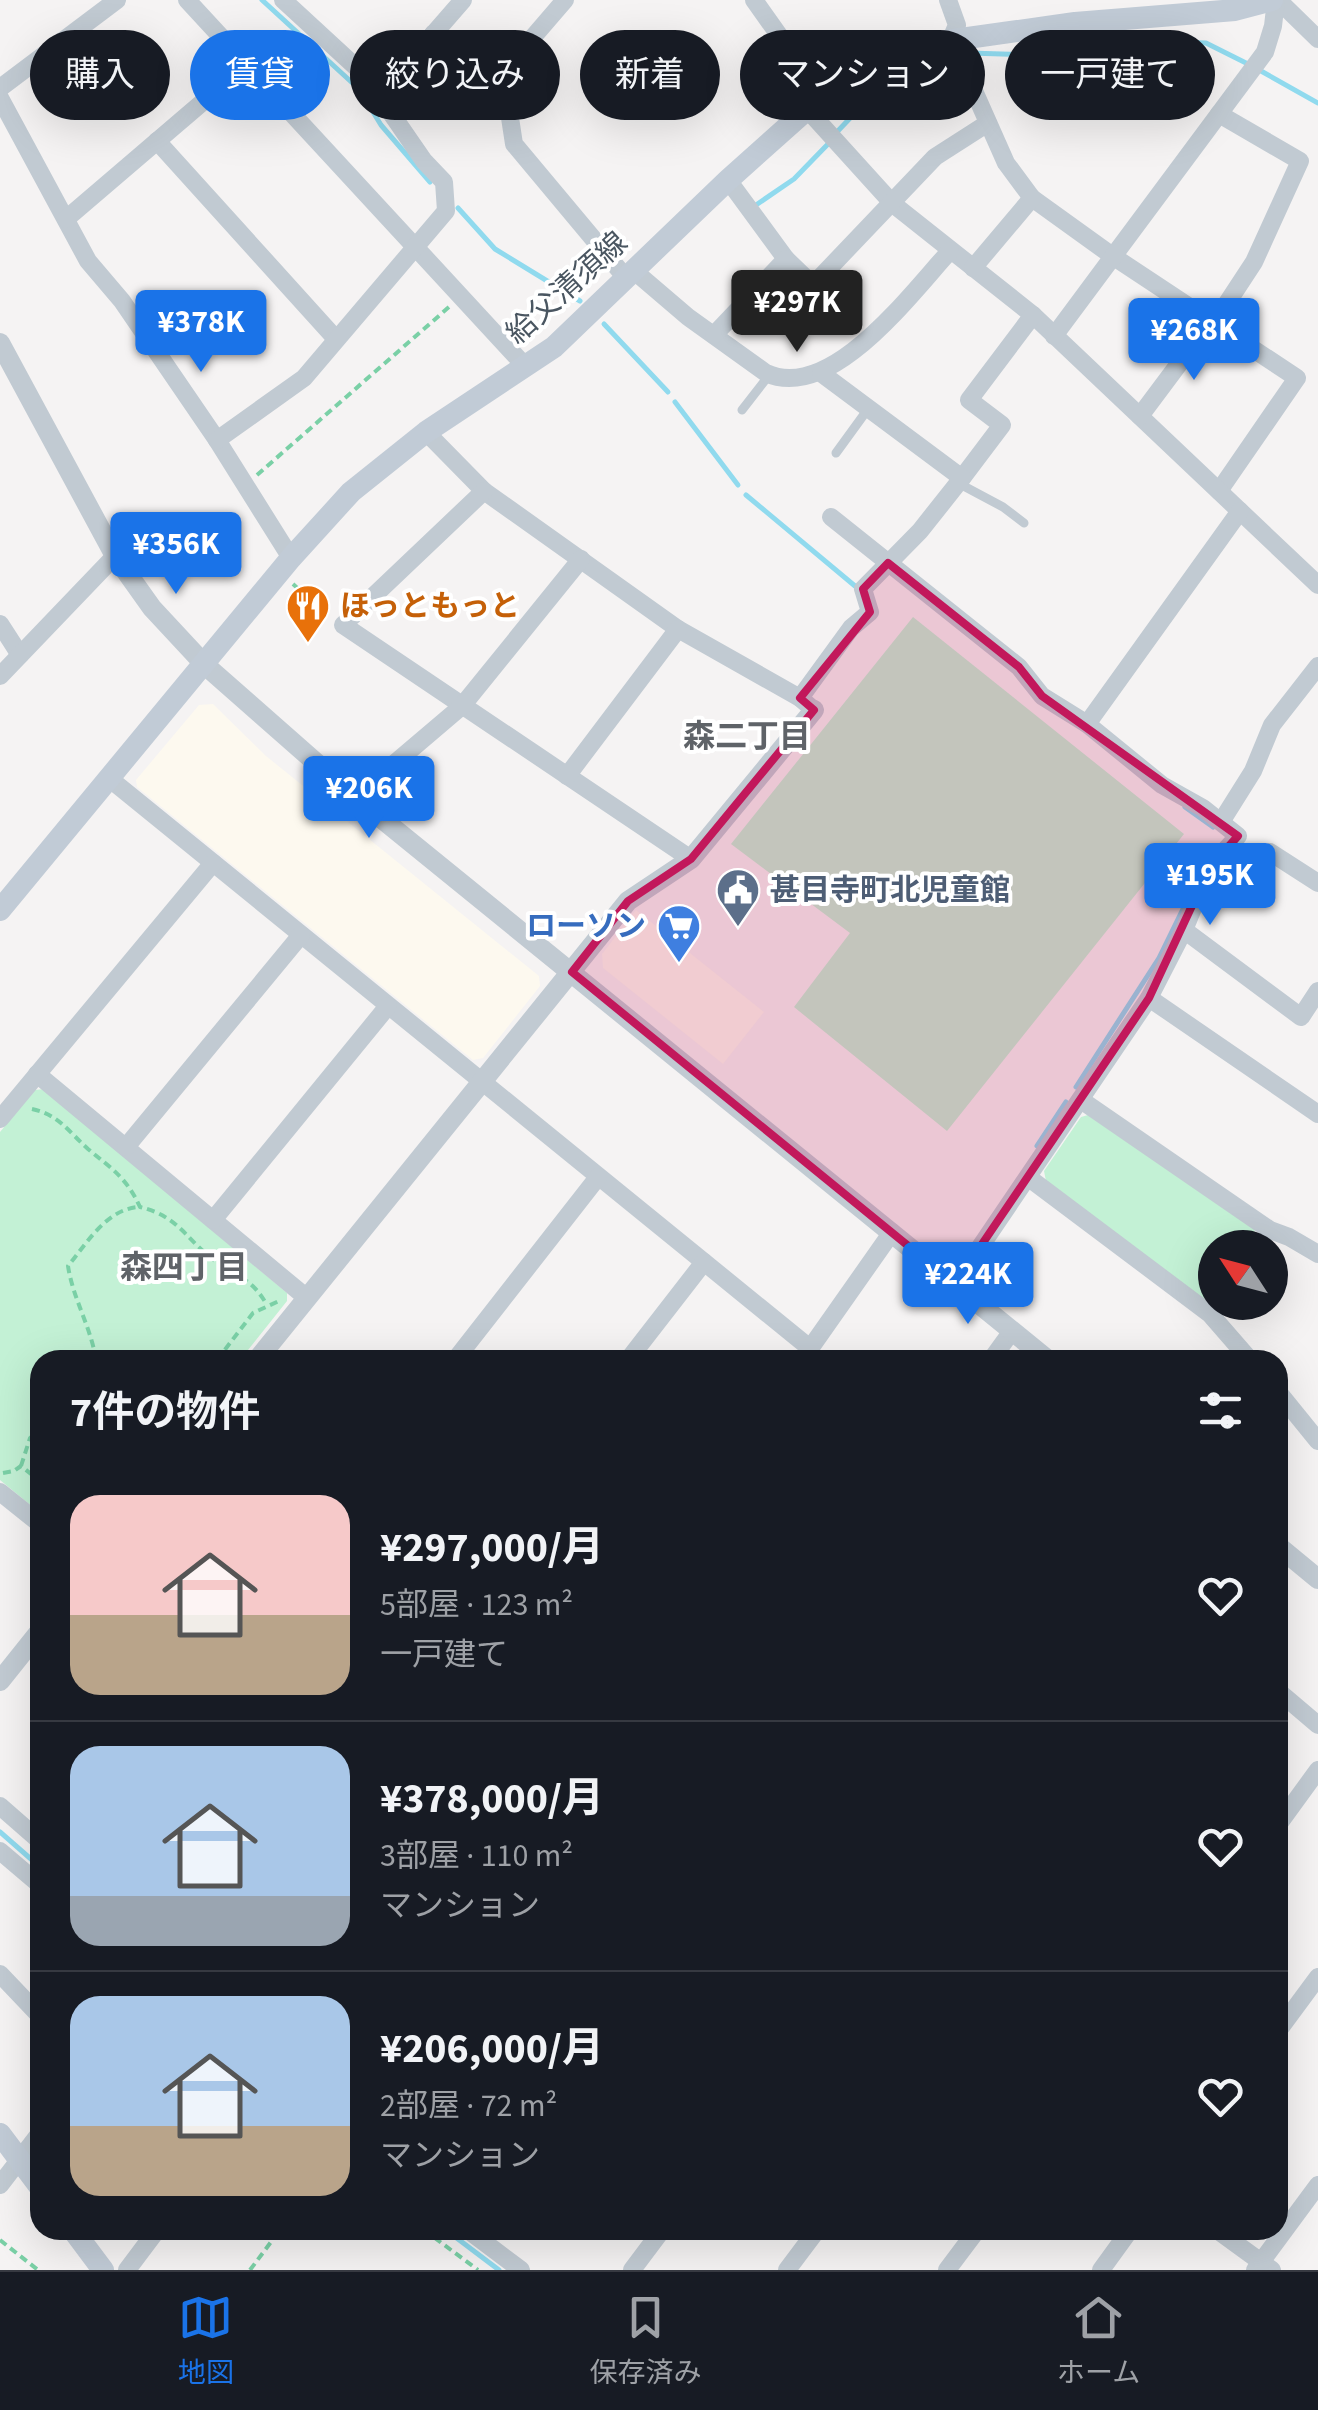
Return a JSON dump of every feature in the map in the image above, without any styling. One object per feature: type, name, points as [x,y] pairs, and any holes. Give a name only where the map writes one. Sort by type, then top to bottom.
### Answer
[{"type":"main road","name":"給父清須線","points":[[985,35],[1074,23],[1195,15],[1275,0]]},
{"type":"main road","name":"給父清須線","points":[[0,910],[351,492],[426,432],[526,368],[572,330],[794,120]]},
{"type":"main road","points":[[0,2134],[30,2173]]},
{"type":"main road","points":[[81,2240],[104,2270]]},
{"type":"street","points":[[0,88],[116,0]]},
{"type":"street","points":[[188,0],[215,30]]},
{"type":"street","points":[[283,0],[350,62]]},
{"type":"street","points":[[437,30],[463,0]]},
{"type":"street","points":[[539,30],[565,0]]},
{"type":"street","points":[[754,0],[772,30]]},
{"type":"street","points":[[948,0],[957,24],[955,30]]},
{"type":"street","points":[[1275,0],[1318,40]]},
{"type":"street","points":[[1054,336],[1265,52],[1275,0]]},
{"type":"street","points":[[0,98],[88,261],[122,302],[217,440],[246,485],[286,565]]},
{"type":"street","points":[[66,219],[190,113]]},
{"type":"street","points":[[1140,416],[1254,262],[1300,161],[1219,114]]},
{"type":"street","points":[[985,116],[1006,163],[1032,198],[1297,378],[1219,491]]},
{"type":"street","points":[[296,120],[526,368]]},
{"type":"street","points":[[217,440],[304,378],[446,211],[444,182],[396,120]]},
{"type":"street","points":[[510,120],[514,144],[630,274],[770,374],[793,380],[820,373],[874,334],[950,250]]},
{"type":"street","points":[[828,120],[893,204],[1033,316],[1318,585]]},
{"type":"street","points":[[728,180],[786,259],[813,284],[935,157],[988,123]]},
{"type":"street","points":[[157,141],[336,340]]},
{"type":"street","points":[[973,268],[1032,198]]},
{"type":"street","points":[[714,335],[786,259]]},
{"type":"street","points":[[263,1350],[300,1292],[482,1083],[628,901],[691,859],[807,704],[851,628],[870,612],[863,589],[920,532],[1002,425],[968,400],[1033,316]]},
{"type":"street","points":[[0,342],[115,556],[152,608],[205,665],[355,797],[1036,1350]]},
{"type":"street","points":[[820,373],[960,480]]},
{"type":"street","points":[[426,432],[484,491],[678,629],[807,704]]},
{"type":"street","points":[[484,491],[343,625],[691,859]]},
{"type":"street","points":[[1087,724],[1240,511]]},
{"type":"street","points":[[831,517],[1018,667],[1042,696],[1087,724],[1162,786],[1238,836],[1210,867],[1184,930],[1149,998],[955,1284]]},
{"type":"street","points":[[0,676],[115,556]]},
{"type":"street","points":[[355,797],[462,706],[580,559]]},
{"type":"street","points":[[0,624],[20,656]]},
{"type":"street","points":[[567,776],[678,629]]},
{"type":"street","points":[[1221,822],[1253,772],[1272,725],[1318,666]]},
{"type":"street","points":[[110,779],[704,1262],[803,1350]]},
{"type":"street","points":[[1270,852],[1316,877]]},
{"type":"street","points":[[0,1119],[213,864]]},
{"type":"street","points":[[1184,930],[1302,1017],[1318,992]]},
{"type":"street","points":[[126,1148],[301,934]]},
{"type":"street","points":[[1149,998],[1318,1114]]},
{"type":"street","points":[[212,1220],[388,1006]]},
{"type":"street","points":[[37,1074],[300,1292]]},
{"type":"street","points":[[1081,1100],[1270,1230]]},
{"type":"street","points":[[463,1350],[598,1176]]},
{"type":"street","points":[[1029,1178],[1198,1297]]},
{"type":"street","points":[[810,1350],[892,1232]]},
{"type":"street","points":[[1288,1236],[1318,1254]]},
{"type":"street","points":[[636,1350],[704,1262]]},
{"type":"street","points":[[1222,1320],[1243,1350]]},
{"type":"street","points":[[998,1350],[1012,1331]]},
{"type":"street","points":[[1288,1405],[1318,1442]]},
{"type":"street","points":[[0,1492],[30,1516]]},
{"type":"street","points":[[1288,1554],[1318,1579]]},
{"type":"street","points":[[0,1681],[30,1644]]},
{"type":"street","points":[[1288,1700],[1318,1725]]},
{"type":"street","points":[[1288,1811],[1318,1770]]},
{"type":"street","points":[[0,1806],[30,1832]]},
{"type":"street","points":[[3,1859],[30,1878]]},
{"type":"street","points":[[0,1974],[30,2006]]},
{"type":"street","points":[[1288,2018],[1318,1977]]},
{"type":"street","points":[[0,2186],[30,2146]]},
{"type":"street","points":[[1288,2230],[1318,2185]]},
{"type":"street","points":[[127,2270],[149,2240]]},
{"type":"street","points":[[496,2240],[522,2270]]},
{"type":"street","points":[[632,2270],[654,2240]]},
{"type":"street","points":[[787,2270],[809,2240]]},
{"type":"street","points":[[947,2270],[970,2240]]},
{"type":"street","points":[[1101,2270],[1123,2240]]},
{"type":"street","points":[[1230,2240],[1263,2267],[1281,2240]]},
{"type":"lane","points":[[742,410],[770,374]]},
{"type":"lane","points":[[836,453],[868,408]]},
{"type":"lane","points":[[960,480],[1024,523]]},
{"type":"path","points":[[246,485],[460,298]]},
{"type":"path","points":[[286,565],[334,621],[343,625]]},
{"type":"path","points":[[17,1098],[65,1124],[121,1175],[140,1207]]},
{"type":"path","points":[[95,1350],[71,1288],[68,1266],[115,1214],[140,1207],[156,1210],[177,1222],[217,1263],[248,1279],[267,1304]]},
{"type":"path","points":[[225,1350],[253,1313],[300,1292]]},
{"type":"path","points":[[0,1474],[14,1472],[21,1466],[30,1438]]},
{"type":"path","points":[[21,1466],[30,1473]]},
{"type":"path","points":[[0,2240],[38,2270]]},
{"type":"path","points":[[250,2270],[272,2240]]},
{"type":"path","points":[[438,2240],[478,2270]]},
{"type":"highlighted area","points":[[888,563],[1019,667],[1042,696],[1238,836],[1210,867],[1149,998],[955,1284],[572,972],[628,901],[691,859],[814,710],[800,698],[870,612],[863,589]]},
{"type":"shaded area","points":[[213,704],[266,756],[539,976],[540,986],[483,1058],[473,1060],[137,787],[136,780],[199,705]]},
{"type":"shaded area","points":[[636,910],[764,1012],[723,1064],[603,968],[602,954]]},
{"type":"green space","points":[[913,617],[1184,834],[947,1131],[794,1007],[850,933],[731,844]]},
{"type":"green space","points":[[44,1089],[287,1293],[287,1301],[248,1350],[30,1350],[30,1505],[0,1480],[0,1132],[35,1090]]},
{"type":"green space","points":[[1088,1115],[1254,1229],[1198,1230],[1198,1297],[1046,1181],[1044,1171],[1081,1117]]},
{"type":"waterway","points":[[262,0],[359,89],[381,125],[430,182]]},
{"type":"waterway","points":[[985,54],[1063,56],[1145,41],[1206,43],[1248,64]]},
{"type":"waterway","points":[[1261,71],[1318,103]]},
{"type":"waterway","points":[[835,134],[848,120]]},
{"type":"waterway","points":[[756,205],[794,179],[829,143]]},
{"type":"waterway","points":[[458,208],[495,249],[580,301]]},
{"type":"waterway","points":[[604,324],[668,392]]},
{"type":"waterway","points":[[675,402],[738,485]]},
{"type":"waterway","points":[[746,495],[855,586]]},
{"type":"waterway","points":[[1185,807],[1213,827]]},
{"type":"waterway","points":[[1076,1087],[1159,958],[1183,909]]},
{"type":"waterway","points":[[1037,1146],[1066,1102]]},
{"type":"waterway","points":[[0,1832],[30,1858]]},
{"type":"waterway","points":[[459,2240],[499,2270]]},
{"type":"place","name":"ほっともっと","points":[[308,644]]},
{"type":"place","name":"甚目寺町北児童館","points":[[738,928]]},
{"type":"place","name":"ローソン","points":[[679,964]]},
{"type":"district","name":"森二丁目","points":[[747,737]]},
{"type":"district","name":"森四丁目","points":[[184,1268]]}]
